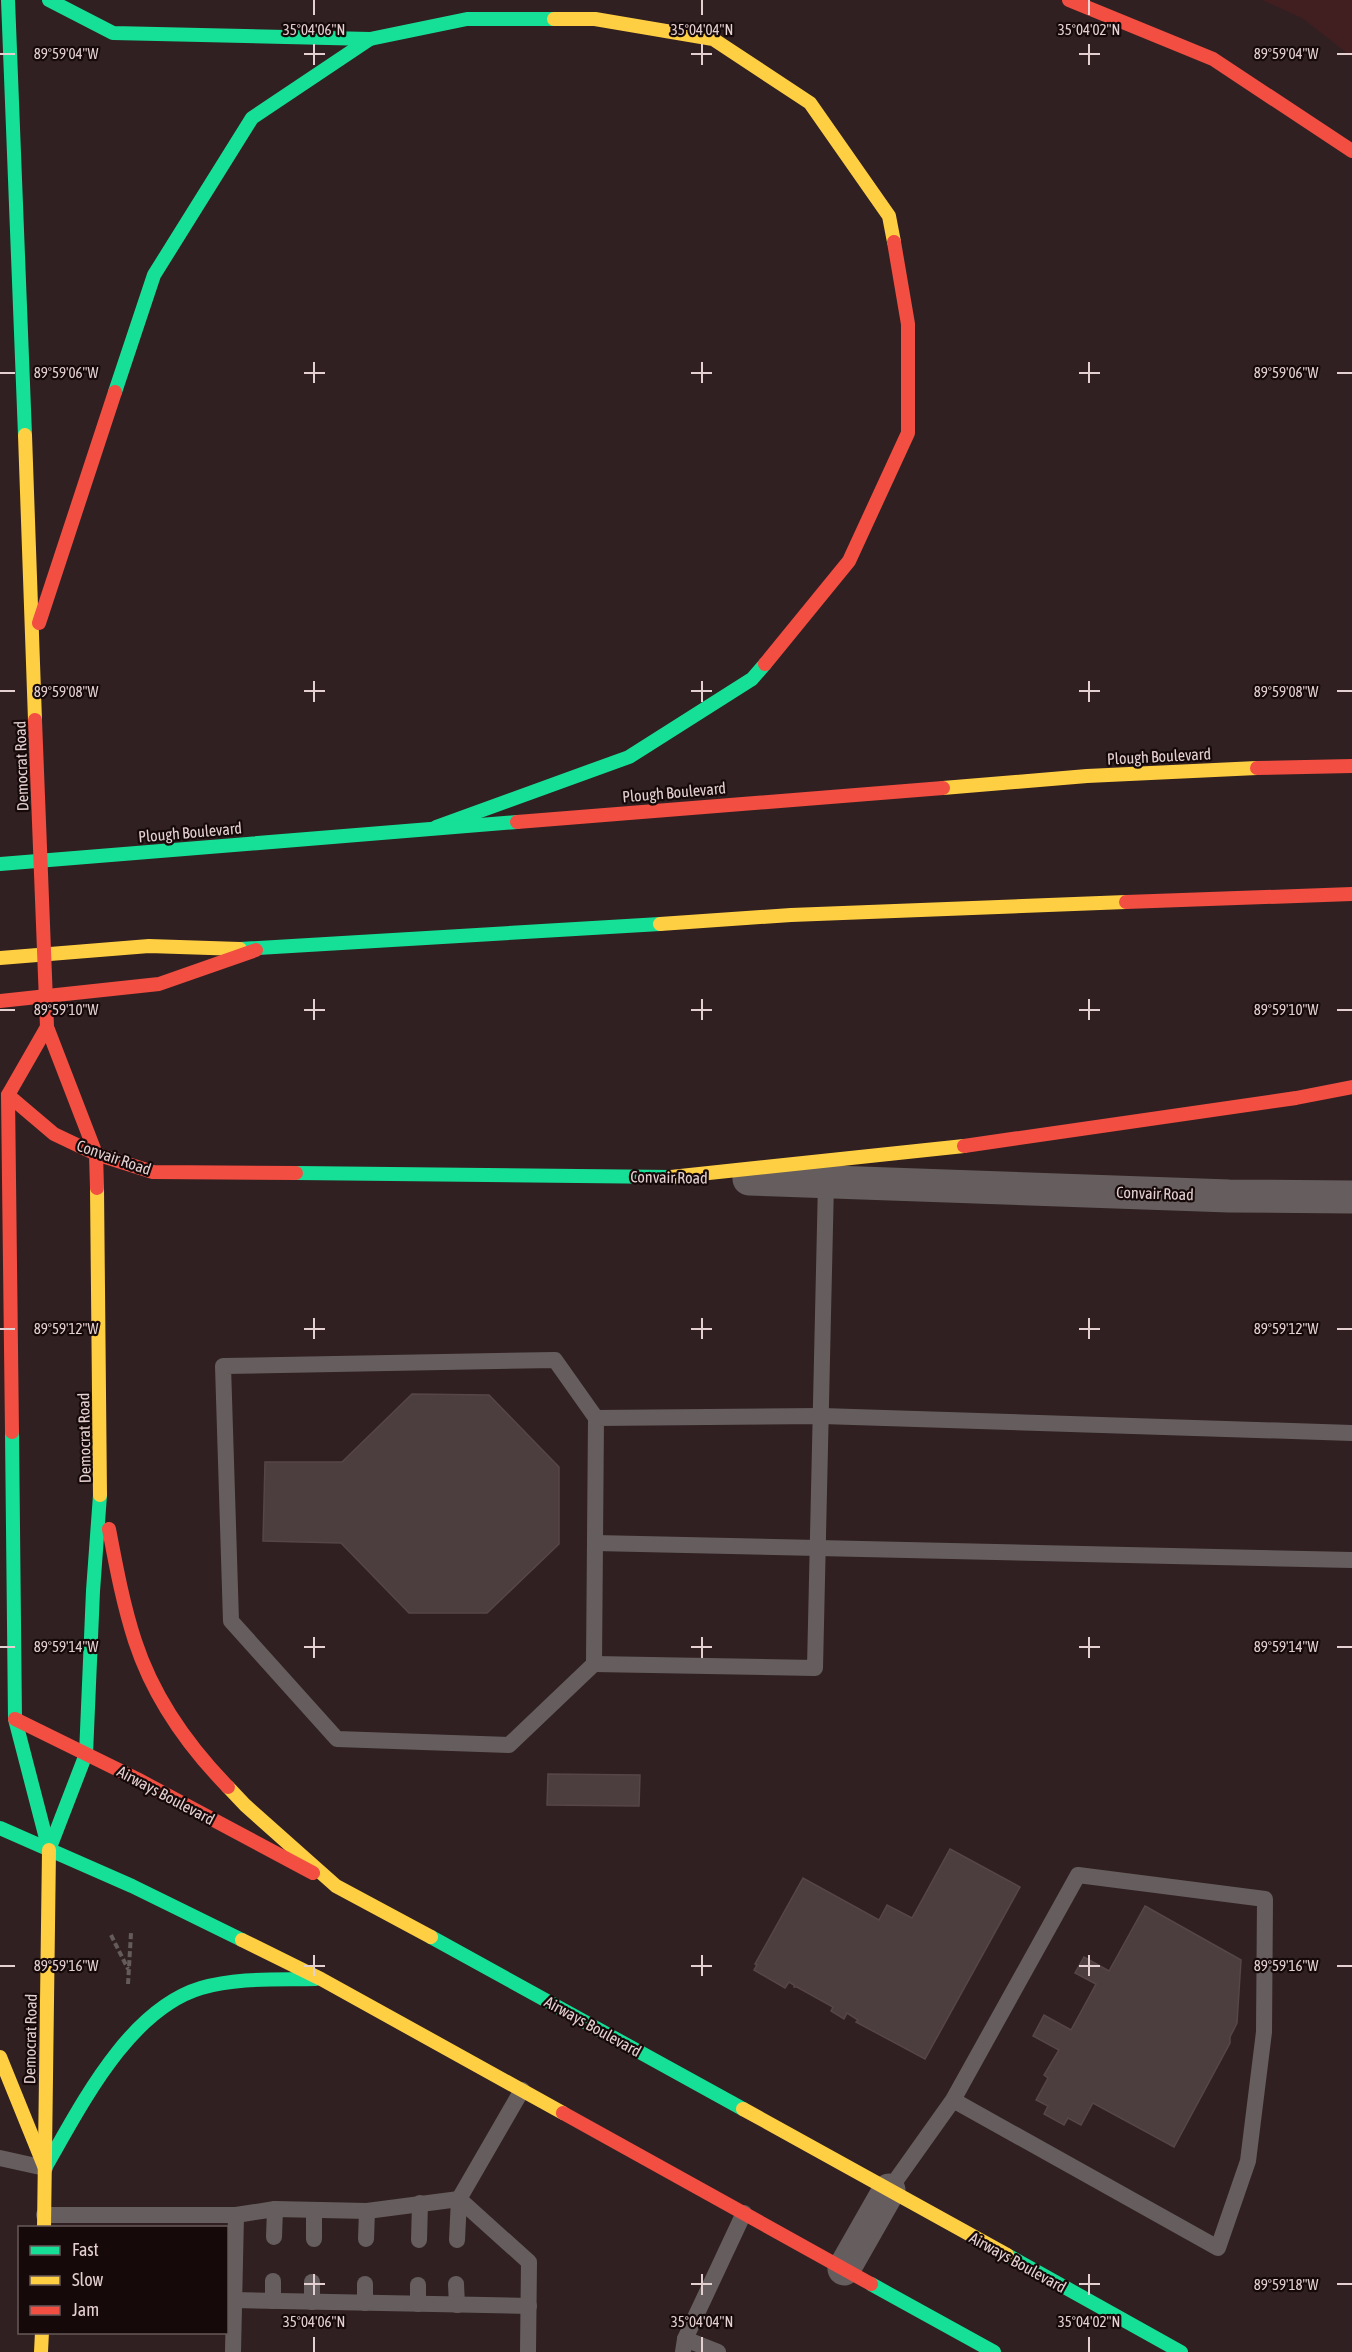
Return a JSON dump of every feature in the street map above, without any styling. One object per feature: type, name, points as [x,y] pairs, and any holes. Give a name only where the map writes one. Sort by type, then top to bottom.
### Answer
[{"type":"main road","name":"Democrat Road","points":[[8,0],[46,1027],[96,1154],[101,1486],[93,1591],[86,1754],[49,1850]]},
{"type":"main road","points":[[49,0],[113,33],[369,39],[467,19],[595,19],[713,39],[810,103],[888,216],[908,324],[908,433],[849,561],[752,679],[629,758],[436,827]]},
{"type":"main road","points":[[1069,0],[1213,60],[1352,151]]},
{"type":"main road","points":[[33,642],[154,275],[252,118],[369,39]]},
{"type":"main road","name":"Plough Boulevard","points":[[0,864],[1087,776],[1352,766]]},
{"type":"main road","points":[[0,958],[149,946],[256,950],[791,915],[1352,894]]},
{"type":"main road","points":[[0,1001],[159,984],[256,950]]},
{"type":"main road","points":[[8,1095],[46,1027]]},
{"type":"main road","points":[[669,1177],[966,1146],[1352,1087]]},
{"type":"main road","name":"Democrat Road","points":[[8,1095],[14,1471],[8,1715],[49,1850],[44,2221]]},
{"type":"main road","name":"Convair Road","points":[[8,1095],[54,1134],[96,1154],[153,1172],[669,1177]]},
{"type":"main road","points":[[0,1493],[14,1471]]},
{"type":"main road","points":[[101,1486],[120,1587],[135,1642],[153,1683],[174,1720],[203,1761],[245,1805],[336,1886]]},
{"type":"main road","name":"Airways Boulevard","points":[[8,1715],[86,1754],[488,1968],[1181,2352]]},
{"type":"main road","points":[[0,1828],[132,1886],[321,1978],[994,2352]]},
{"type":"main road","points":[[45,2168],[103,2073],[138,2030],[155,2013],[176,1998],[199,1989],[224,1984],[321,1978]]},
{"type":"main road","points":[[0,2057],[45,2168]]},
{"type":"main road","points":[[41,2352],[42,2334]]},
{"type":"street","name":"Convair Road","points":[[669,1177],[1229,1196],[1352,1197]]},
{"type":"street","points":[[844,2269],[888,2190]]},
{"type":"lane","points":[[594,1664],[596,1418],[555,1360],[223,1366],[231,1621],[337,1739],[509,1744],[594,1664],[814,1668],[826,1182]]},
{"type":"lane","points":[[596,1418],[822,1416],[1352,1433]]},
{"type":"lane","points":[[595,1543],[1352,1560]]},
{"type":"lane","points":[[888,2190],[953,2100],[1078,1875],[1265,1899],[1264,2032],[1248,2162],[1218,2248],[953,2100]]},
{"type":"lane","points":[[457,2240],[459,2199],[522,2090]]},
{"type":"lane","points":[[0,2158],[45,2168]]},
{"type":"lane","points":[[44,2221],[236,2215],[275,2209],[367,2211],[459,2199],[529,2262],[528,2352]]},
{"type":"lane","points":[[419,2240],[420,2203]]},
{"type":"lane","points":[[274,2237],[275,2209]]},
{"type":"lane","points":[[314,2210],[314,2239]]},
{"type":"lane","points":[[366,2239],[367,2211]]},
{"type":"lane","points":[[718,2352],[684,2345],[744,2212]]},
{"type":"lane","points":[[233,2352],[236,2215]]},
{"type":"lane","points":[[273,2281],[273,2301]]},
{"type":"lane","points":[[312,2282],[312,2302]]},
{"type":"lane","points":[[365,2284],[365,2302]]},
{"type":"lane","points":[[456,2284],[457,2305]]},
{"type":"lane","points":[[418,2285],[418,2304]]},
{"type":"lane","points":[[234,2300],[529,2306]]},
{"type":"path","points":[[128,1994],[131,1933]]},
{"type":"path","points":[[111,1935],[129,1971]]},
{"type":"shaded area","points":[[1262,0],[1352,0],[1352,57],[1302,18]]},
{"type":"building","points":[[412,1394],[489,1395],[559,1467],[559,1544],[487,1613],[409,1613],[341,1543],[263,1541],[265,1462],[342,1462]]},
{"type":"building","points":[[548,1774],[640,1775],[639,1806],[547,1805]]},
{"type":"building","points":[[950,1849],[1020,1887],[925,2059],[856,2022],[858,2020],[847,2013],[844,2019],[831,2011],[833,2007],[794,1987],[789,1982],[785,1988],[754,1970],[757,1965],[755,1964],[803,1878],[879,1920],[887,1905],[912,1918]]},
{"type":"building","points":[[1145,1906],[1241,1960],[1237,2023],[1230,2037],[1230,2043],[1174,2147],[1093,2103],[1081,2125],[1068,2118],[1064,2125],[1044,2114],[1048,2106],[1036,2100],[1048,2078],[1044,2075],[1059,2050],[1033,2036],[1044,2015],[1071,2030],[1096,1984],[1075,1973],[1084,1957],[1109,1971]]},
{"type":"traffic: fast","points":[[8,0],[25,435]]},
{"type":"traffic: fast","points":[[49,0],[113,33],[370,39],[467,19],[554,19]]},
{"type":"traffic: fast","points":[[115,392],[154,275],[252,118],[370,39]]},
{"type":"traffic: fast","points":[[436,827],[629,757],[752,679],[765,664]]},
{"type":"traffic: fast","points":[[0,864],[517,822]]},
{"type":"traffic: fast","points":[[240,949],[660,924]]},
{"type":"traffic: fast","points":[[296,1173],[671,1177]]},
{"type":"traffic: fast","points":[[12,1432],[15,1719],[49,1850]]},
{"type":"traffic: fast","points":[[49,1850],[86,1754],[93,1591],[100,1495]]},
{"type":"traffic: fast","points":[[0,1828],[132,1886],[242,1940]]},
{"type":"traffic: fast","points":[[431,1937],[743,2109]]},
{"type":"traffic: fast","points":[[45,2168],[109,2063],[129,2038],[151,2017],[175,2000],[215,1984],[258,1980],[316,1979]]},
{"type":"traffic: fast","points":[[1007,2255],[1181,2352]]},
{"type":"traffic: fast","points":[[871,2284],[994,2352]]},
{"type":"traffic: slow","points":[[554,19],[595,19],[713,39],[810,103],[889,216],[894,242]]},
{"type":"traffic: slow","points":[[25,435],[35,720]]},
{"type":"traffic: slow","points":[[943,788],[1087,776],[1257,768]]},
{"type":"traffic: slow","points":[[660,924],[791,915],[1126,902]]},
{"type":"traffic: slow","points":[[0,958],[149,946],[240,949]]},
{"type":"traffic: slow","points":[[671,1177],[964,1146]]},
{"type":"traffic: slow","points":[[97,1188],[100,1495]]},
{"type":"traffic: slow","points":[[228,1787],[336,1886],[431,1937]]},
{"type":"traffic: slow","points":[[44,2226],[49,1850]]},
{"type":"traffic: slow","points":[[242,1940],[321,1979],[563,2113]]},
{"type":"traffic: slow","points":[[0,2057],[45,2168]]},
{"type":"traffic: slow","points":[[743,2109],[1007,2255]]},
{"type":"traffic: slow","points":[[41,2352],[42,2334]]},
{"type":"traffic: jam","points":[[1069,0],[1213,59],[1352,151]]},
{"type":"traffic: jam","points":[[765,664],[849,561],[908,433],[908,324],[894,242]]},
{"type":"traffic: jam","points":[[39,623],[115,392]]},
{"type":"traffic: jam","points":[[35,720],[47,1027],[96,1154],[97,1188]]},
{"type":"traffic: jam","points":[[1257,768],[1352,766]]},
{"type":"traffic: jam","points":[[517,822],[943,788]]},
{"type":"traffic: jam","points":[[1126,902],[1352,894]]},
{"type":"traffic: jam","points":[[0,1001],[159,984],[256,950]]},
{"type":"traffic: jam","points":[[12,1432],[8,1095],[47,1027]]},
{"type":"traffic: jam","points":[[964,1146],[1296,1098],[1352,1087]]},
{"type":"traffic: jam","points":[[8,1095],[54,1134],[96,1154],[153,1172],[296,1173]]},
{"type":"traffic: jam","points":[[109,1529],[131,1627],[152,1681],[173,1719],[199,1755],[228,1787]]},
{"type":"traffic: jam","points":[[15,1719],[137,1779],[313,1873]]},
{"type":"traffic: jam","points":[[563,2113],[871,2284]]}]
